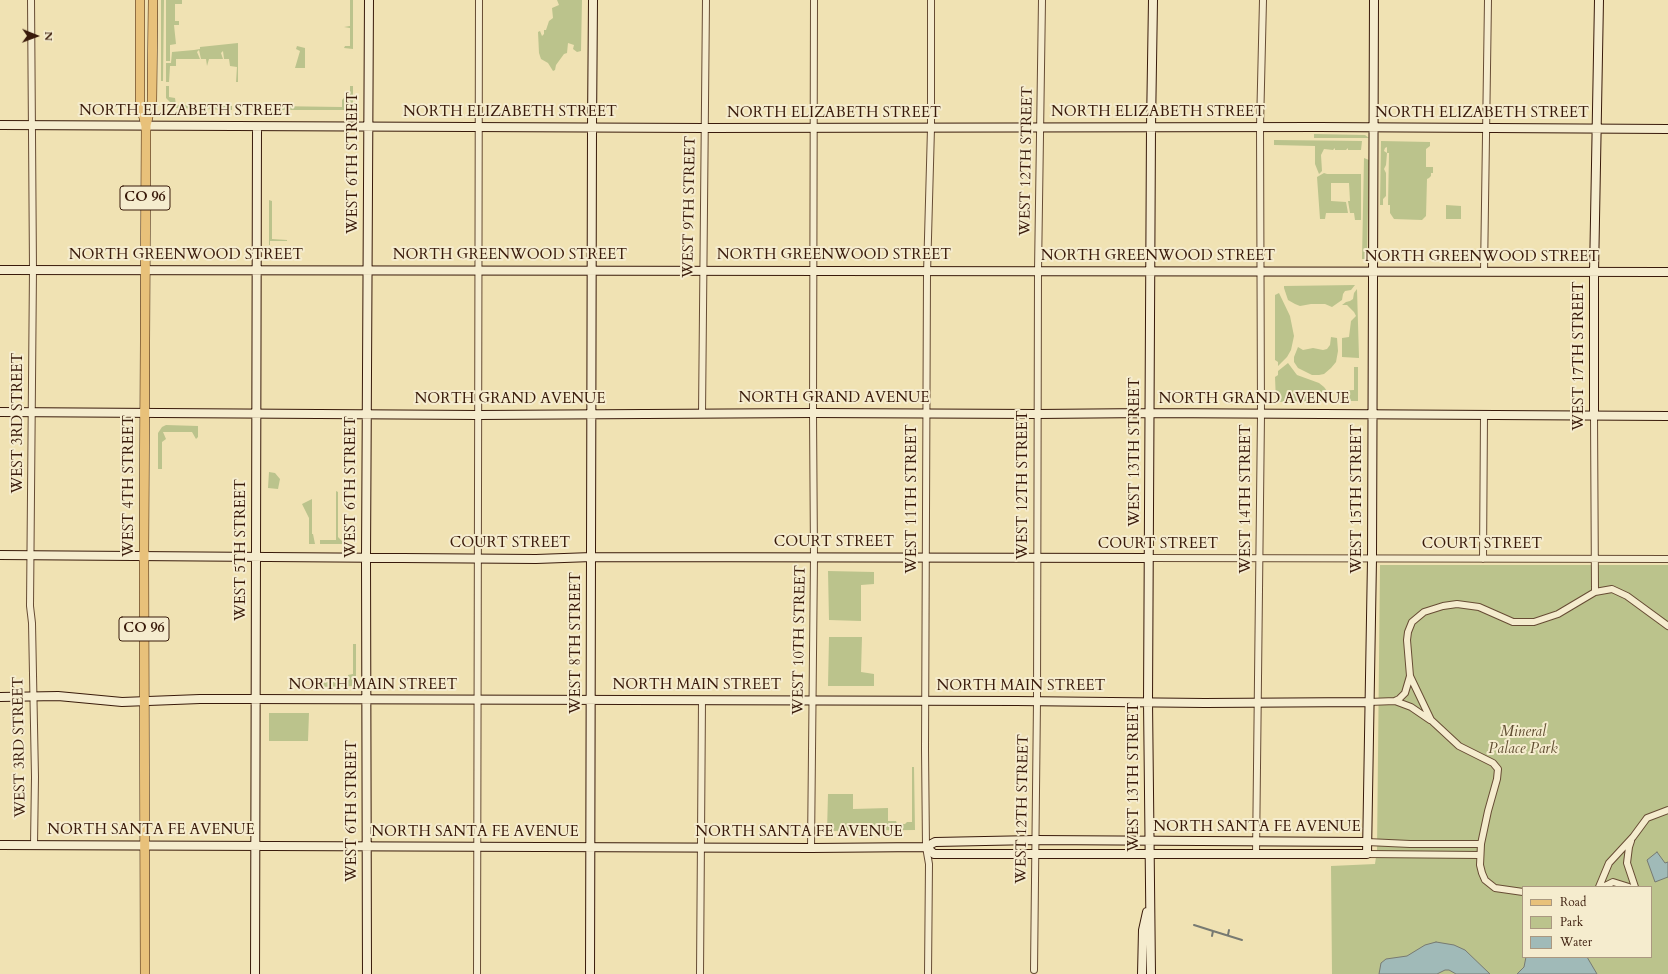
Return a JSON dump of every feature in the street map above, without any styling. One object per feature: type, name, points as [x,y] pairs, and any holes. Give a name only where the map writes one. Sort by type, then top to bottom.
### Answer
[{"type":"main road","name":"WEST 4TH STREET","points":[[140,0],[140,103],[146,126]]},
{"type":"main road","name":"WEST 4TH STREET","points":[[145,846],[144,412],[146,126],[152,102],[153,0]]},
{"type":"main road","name":"CO 96","points":[[145,846],[145,974]]},
{"type":"street","name":"WEST 3RD STREET","points":[[31,0],[31,556],[34,845]]},
{"type":"street","name":"WEST 6TH STREET","points":[[367,974],[366,415],[369,0]]},
{"type":"street","points":[[477,974],[479,0]]},
{"type":"street","name":"WEST 8TH STREET","points":[[590,974],[593,0]]},
{"type":"street","name":"WEST 9TH STREET","points":[[702,414],[702,270],[706,0]]},
{"type":"street","name":"WEST 10TH STREET","points":[[811,848],[814,557],[814,0]]},
{"type":"street","name":"WEST 11TH STREET","points":[[928,974],[929,864],[926,847],[925,701],[926,413],[932,0]]},
{"type":"street","name":"WEST 12TH STREET","points":[[1034,970],[1037,701],[1036,558],[1038,271],[1042,0]]},
{"type":"street","name":"WEST 13TH STREET","points":[[1150,974],[1151,930],[1149,905],[1148,702],[1153,0]]},
{"type":"street","name":"WEST 14TH STREET","points":[[1256,855],[1259,703],[1261,414],[1260,127],[1263,0]]},
{"type":"street","name":"WEST 15TH STREET","points":[[1367,854],[1372,559],[1374,0]]},
{"type":"street","points":[[1484,272],[1488,0]]},
{"type":"street","name":"WEST 17TH STREET","points":[[1594,592],[1594,272],[1599,0]]},
{"type":"street","name":"NORTH ELIZABETH STREET","points":[[0,125],[257,127],[1373,127],[1668,129]]},
{"type":"street","name":"WEST 5TH STREET","points":[[255,974],[257,127]]},
{"type":"street","name":"NORTH GREENWOOD STREET","points":[[0,270],[1668,272]]},
{"type":"street","name":"NORTH GRAND AVENUE","points":[[0,412],[366,415],[1150,413],[1668,416]]},
{"type":"street","points":[[1483,558],[1484,415]]},
{"type":"street","name":"COURT STREET","points":[[0,555],[478,559],[592,557],[1668,559]]},
{"type":"street","name":"NORTH MAIN STREET","points":[[1431,720],[1410,676],[1408,663],[1408,632],[1412,622],[1424,612],[1450,604],[1464,604],[1479,607],[1505,620],[1528,623],[1550,618],[1594,592],[1612,590],[1622,593],[1668,626]]},
{"type":"street","name":"NORTH MAIN STREET","points":[[1395,701],[1405,693],[1410,676]]},
{"type":"street","name":"NORTH MAIN STREET","points":[[0,697],[58,696],[122,702],[255,699],[1259,703],[1395,701],[1410,707],[1431,720],[1459,746],[1496,766],[1498,773],[1497,779],[1481,844]]},
{"type":"street","points":[[700,974],[702,700]]},
{"type":"street","points":[[1599,886],[1609,863],[1633,837],[1647,818],[1668,810]]},
{"type":"street","points":[[1633,837],[1628,847],[1627,863],[1635,886]]},
{"type":"street","name":"NORTH SANTA FE AVENUE","points":[[0,845],[811,848],[926,847],[936,842],[1035,840],[1481,844]]},
{"type":"street","points":[[1481,844],[1480,855],[1482,873],[1485,880],[1490,885],[1499,889],[1522,892]]},
{"type":"street","name":"NORTH SANTA FE AVENUE","points":[[926,847],[934,854],[1480,855]]},
{"type":"street","points":[[1605,886],[1613,882],[1626,886]]},
{"type":"street","name":"WEST 13TH STREET","points":[[1142,974],[1142,930],[1149,905]]},
{"type":"green space","points":[[161,0],[164,0],[163,81],[161,81]]},
{"type":"green space","points":[[166,0],[182,0],[182,4],[175,4],[175,21],[179,21],[179,25],[174,25],[176,44],[170,45],[170,61],[166,61]]},
{"type":"green space","points":[[350,0],[353,0],[353,49],[344,48],[345,46],[350,46],[350,28],[344,27],[350,26]]},
{"type":"green space","points":[[557,0],[582,0],[581,51],[577,52],[573,49],[574,45],[568,43],[567,53],[564,54],[553,71],[548,63],[541,59],[539,53],[538,32],[540,31],[542,36],[544,34],[544,30],[546,30],[549,21],[553,18],[552,8],[559,5]]},
{"type":"green space","points":[[238,43],[238,82],[236,82],[237,67],[230,66],[229,59],[224,59],[223,51],[221,53],[223,59],[209,59],[207,66],[206,59],[201,59],[199,50],[197,52],[200,59],[176,59],[176,66],[170,66],[169,82],[166,82],[166,63],[171,63],[172,52]]},
{"type":"green space","points":[[297,46],[305,48],[305,68],[295,68],[300,51],[296,49]]},
{"type":"green space","points":[[166,86],[169,86],[169,97],[175,98],[176,105],[232,106],[232,110],[176,108],[166,98]]},
{"type":"green space","points":[[350,86],[353,86],[353,110],[271,110],[272,106],[342,107],[342,100],[344,98],[350,98]]},
{"type":"green space","points":[[1314,134],[1365,135],[1369,138],[1314,138]]},
{"type":"green space","points":[[1274,140],[1362,141],[1361,150],[1348,150],[1348,148],[1346,150],[1335,150],[1335,148],[1333,150],[1324,149],[1321,155],[1322,171],[1319,174],[1315,164],[1315,146],[1274,145]]},
{"type":"green space","points":[[1381,141],[1430,142],[1430,146],[1426,149],[1426,167],[1433,167],[1433,173],[1431,173],[1431,176],[1427,179],[1426,216],[1422,220],[1394,219],[1390,213],[1390,205],[1388,205],[1389,153],[1387,153],[1386,165],[1384,169],[1386,173],[1386,196],[1383,199],[1383,205],[1380,205]],"holes":[[[1387,147],[1387,153],[1384,151]]]},
{"type":"green space","points":[[1364,158],[1369,160],[1367,259],[1362,259]]},
{"type":"green space","points":[[1324,173],[1361,174],[1361,220],[1355,220],[1354,213],[1350,213],[1348,201],[1350,201],[1349,183],[1331,183],[1331,201],[1346,202],[1348,213],[1326,213],[1325,219],[1320,219],[1317,177]]},
{"type":"green space","points":[[269,200],[272,201],[272,239],[287,240],[270,241],[270,245],[269,245]]},
{"type":"green space","points":[[1446,205],[1461,206],[1461,219],[1446,219]]},
{"type":"green space","points":[[1355,285],[1351,290],[1345,291],[1342,300],[1332,307],[1325,304],[1300,306],[1288,300],[1284,288],[1284,286]]},
{"type":"green space","points":[[1357,289],[1359,358],[1342,357],[1342,338],[1349,337],[1351,321],[1356,316],[1347,305],[1342,305],[1353,299],[1354,293]]},
{"type":"green space","points":[[1279,293],[1290,316],[1294,336],[1291,350],[1287,357],[1278,366],[1278,362],[1275,360],[1275,295]]},
{"type":"green space","points":[[1331,337],[1337,338],[1338,351],[1336,362],[1331,368],[1324,374],[1312,375],[1298,368],[1294,362],[1294,357],[1298,347],[1303,350],[1313,348],[1323,350],[1327,349],[1330,345]]},
{"type":"green space","points":[[1288,363],[1297,375],[1319,383],[1324,387],[1329,397],[1326,401],[1276,402],[1275,377],[1278,375],[1278,371]]},
{"type":"green space","points":[[1354,367],[1358,367],[1358,401],[1337,401],[1336,391],[1354,390]]},
{"type":"green space","points":[[166,425],[198,426],[198,437],[196,439],[192,432],[163,432],[166,439],[162,442],[162,469],[158,469],[158,433],[162,427]]},
{"type":"green space","points":[[269,472],[275,473],[280,479],[278,489],[268,488]]},
{"type":"green space","points":[[336,491],[338,492],[338,537],[342,541],[342,544],[320,544],[320,540],[336,540]]},
{"type":"green space","points":[[312,499],[312,534],[315,544],[309,544],[309,518],[302,504]]},
{"type":"green space","name":"Mineral Palace Park","points":[[1380,565],[1668,565],[1668,974],[1332,974],[1331,866],[1375,864],[1377,850]]},
{"type":"green space","points":[[828,571],[874,572],[874,584],[861,585],[861,621],[829,620]]},
{"type":"green space","points":[[829,637],[862,637],[861,672],[874,674],[874,686],[828,686]]},
{"type":"green space","points":[[353,644],[356,644],[356,683],[352,686],[319,687],[319,682],[348,682],[348,675],[353,674]]},
{"type":"green space","points":[[269,713],[309,713],[308,741],[269,741]]},
{"type":"green space","points":[[912,767],[914,767],[915,830],[827,831],[828,794],[853,794],[853,809],[888,808],[888,821],[896,821],[897,824],[912,822]]},
{"type":"water","points":[[1657,852],[1665,863],[1668,862],[1668,877],[1655,882],[1647,860]]},
{"type":"water","points":[[1436,942],[1454,945],[1465,950],[1490,974],[1456,974],[1449,970],[1445,970],[1437,974],[1379,974],[1381,963],[1386,959],[1407,956],[1425,945]]},
{"type":"water","points":[[1526,958],[1588,958],[1597,974],[1517,974],[1524,967]]},
{"type":"waterway","points":[[1194,925],[1213,931]]},
{"type":"waterway","points":[[1228,935],[1229,930]]},
{"type":"waterway","points":[[1212,936],[1213,931],[1242,940]]}]
